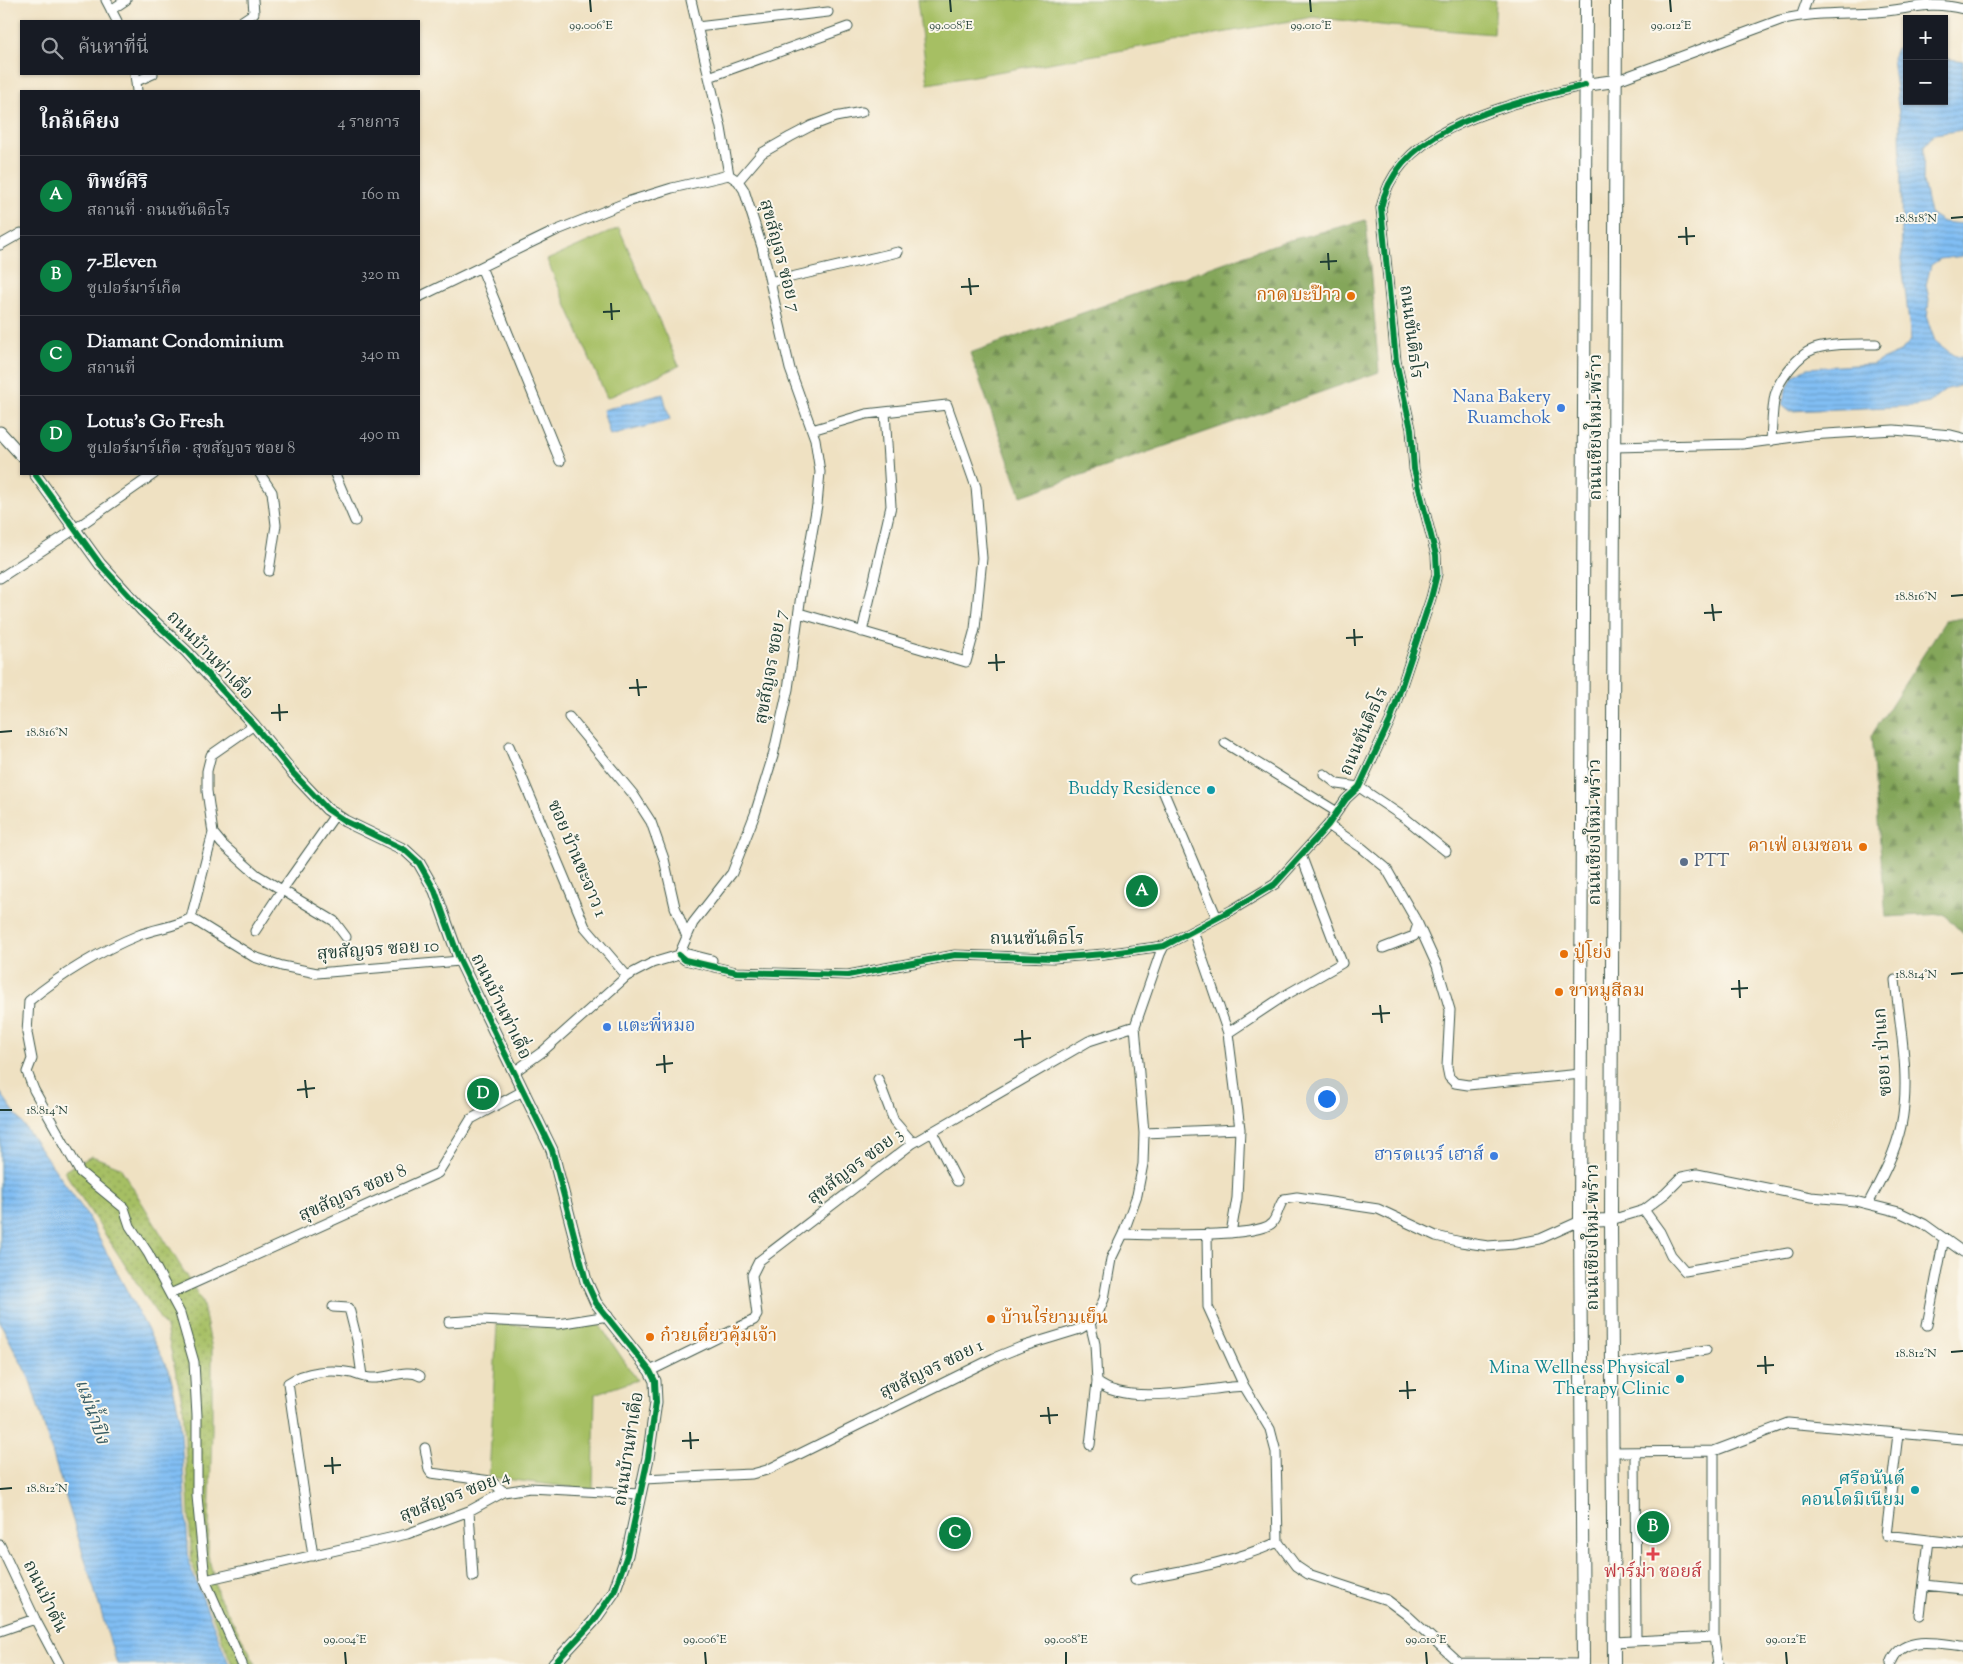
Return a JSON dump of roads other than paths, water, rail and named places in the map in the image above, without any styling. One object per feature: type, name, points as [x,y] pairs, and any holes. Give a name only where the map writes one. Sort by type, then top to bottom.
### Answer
[{"type":"main road","name":"ถนนเชียงใหม่-พร้าว","points":[[1583,1664],[1580,1221],[1586,0]]},
{"type":"main road","name":"ถนนเชียงใหม่-พร้าว","points":[[1614,1664],[1611,1220],[1616,0]]},
{"type":"main road","points":[[1585,85],[1615,81]]},
{"type":"main road","points":[[1580,1221],[1611,1220]]},
{"type":"street","points":[[106,0],[116,20]]},
{"type":"street","points":[[111,10],[126,0]]},
{"type":"street","points":[[243,20],[254,12],[253,0]]},
{"type":"street","points":[[691,0],[721,128],[729,175]]},
{"type":"street","points":[[1802,14],[1807,0]]},
{"type":"street","points":[[1615,81],[1780,20],[1802,14],[1877,12],[1930,4],[1963,9]]},
{"type":"street","points":[[697,27],[828,12]]},
{"type":"street","points":[[709,78],[848,27]]},
{"type":"street","points":[[136,78],[149,75]]},
{"type":"street","name":"ถนนขันติธโร","points":[[679,955],[685,960],[736,972],[848,975],[955,955],[1053,958],[1104,954],[1164,946],[1275,884],[1328,825],[1346,799],[1359,787],[1390,721],[1431,598],[1437,574],[1436,555],[1414,469],[1411,429],[1396,362],[1380,208],[1384,193],[1406,160],[1430,140],[1458,123],[1486,112],[1585,85]]},
{"type":"street","points":[[420,297],[555,231],[630,201],[672,188],[729,175],[738,181],[762,153],[790,137],[811,126],[835,117],[862,112]]},
{"type":"street","name":"สุขสัญจร ซอย 7","points":[[679,955],[693,923],[732,873],[755,814],[773,756],[788,688],[817,505],[820,472],[812,430],[790,369],[762,247],[744,190],[738,181]]},
{"type":"street","points":[[0,245],[20,234]]},
{"type":"street","points":[[770,282],[898,252]]},
{"type":"street","points":[[481,267],[560,461]]},
{"type":"street","points":[[1771,441],[1776,393],[1782,379],[1798,360],[1813,349],[1838,345],[1876,344]]},
{"type":"street","points":[[799,613],[966,662],[975,629],[982,558],[976,487],[947,405],[866,414],[812,430]]},
{"type":"street","points":[[862,632],[890,506],[885,412]]},
{"type":"street","points":[[1614,447],[1743,444],[1809,435],[1894,430],[1951,435],[1963,438]]},
{"type":"street","points":[[0,432],[20,454]]},
{"type":"street","name":"ถนนบ้านท่าเดื่อ","points":[[36,475],[100,564],[143,611],[187,652],[254,725],[293,774],[335,815],[405,850],[419,864],[435,891],[460,962],[552,1150],[586,1281],[596,1303],[650,1370],[655,1381],[656,1402],[643,1479],[627,1555],[614,1592],[593,1622],[554,1664]]},
{"type":"street","points":[[0,578],[153,475]]},
{"type":"street","points":[[261,475],[272,492],[276,525],[268,571]]},
{"type":"street","points":[[335,475],[355,521]]},
{"type":"street","points":[[569,717],[633,794],[651,822],[664,859],[675,907],[687,938]]},
{"type":"street","points":[[242,1664],[205,1580],[197,1496],[197,1416],[194,1362],[180,1313],[148,1253],[130,1226],[124,1208],[80,1172],[34,1090],[27,1072],[32,1059],[27,1033],[29,1001],[44,989],[103,952],[141,934],[191,918],[213,833],[207,791],[207,771],[211,755],[254,725]]},
{"type":"street","points":[[1224,743],[1337,812]]},
{"type":"street","name":"ซอย บ้านขะจาว 1","points":[[509,746],[585,927],[627,976]]},
{"type":"street","points":[[1324,774],[1337,784],[1359,787],[1405,818],[1446,850]]},
{"type":"street","points":[[1161,786],[1217,918]]},
{"type":"street","points":[[255,931],[335,815]]},
{"type":"street","points":[[1328,825],[1362,848],[1386,868],[1418,924],[1437,966],[1450,1010],[1447,1067],[1449,1077],[1455,1083],[1468,1085],[1581,1074]]},
{"type":"street","points":[[213,833],[222,844],[257,875],[334,921],[346,937]]},
{"type":"street","points":[[1228,1032],[1284,996],[1342,963],[1301,855]]},
{"type":"street","name":"สุขสัญจร ซอย 10","points":[[191,918],[254,957],[282,966],[317,973],[460,962]]},
{"type":"street","points":[[1383,948],[1414,936],[1418,924]]},
{"type":"street","points":[[1193,931],[1228,1032],[1240,1128],[1237,1198],[1230,1233]]},
{"type":"street","points":[[1090,1445],[1097,1382],[1095,1344],[1090,1323],[1098,1313],[1104,1299],[1111,1259],[1124,1234],[1137,1195],[1143,1164],[1144,1133],[1135,1026],[1164,946]]},
{"type":"street","points":[[514,1072],[542,1052],[627,976],[652,963],[679,955]]},
{"type":"street","name":"ซอย 1 ป่าแก","points":[[1868,1204],[1892,1155],[1901,1127],[1905,1100],[1905,1076],[1895,980]]},
{"type":"street","name":"สุขสัญจร ซอย 3","points":[[650,1370],[754,1320],[757,1315],[752,1275],[759,1261],[913,1143],[1090,1041],[1135,1026]]},
{"type":"street","points":[[878,1079],[894,1121],[913,1143]]},
{"type":"street","name":"สุขสัญจร ซอย 8","points":[[170,1294],[438,1174],[471,1119],[524,1091]]},
{"type":"street","points":[[1144,1133],[1240,1128]]},
{"type":"street","points":[[932,1132],[957,1181]]},
{"type":"street","points":[[1611,1220],[1644,1210],[1666,1193],[1682,1177],[1697,1174],[1811,1196],[1855,1201],[1899,1212],[1924,1224],[1963,1252]]},
{"type":"street","points":[[1124,1234],[1163,1236],[1230,1233],[1265,1227],[1272,1222],[1279,1204],[1284,1199],[1297,1197],[1378,1209],[1436,1236],[1488,1246],[1540,1239],[1580,1221]]},
{"type":"street","points":[[1644,1210],[1660,1232],[1671,1255],[1685,1271],[1788,1253]]},
{"type":"street","points":[[1207,1234],[1208,1307],[1244,1386],[1270,1430],[1276,1452],[1278,1542],[1296,1566],[1308,1574],[1386,1600],[1407,1615],[1459,1663],[1583,1664]]},
{"type":"street","points":[[1927,1325],[1944,1238]]},
{"type":"street","points":[[333,1307],[348,1308],[350,1312],[357,1340],[362,1376]]},
{"type":"street","points":[[449,1322],[480,1320],[558,1324],[608,1316]]},
{"type":"street","name":"สุขสัญจร ซอย 1","points":[[643,1479],[752,1474],[767,1470],[994,1358],[1021,1347],[1080,1329],[1090,1323]]},
{"type":"street","points":[[1612,1365],[1706,1350]]},
{"type":"street","points":[[313,1556],[288,1383],[306,1374],[330,1372],[371,1378],[415,1373],[420,1376]]},
{"type":"street","points":[[1097,1382],[1102,1386],[1129,1394],[1163,1394],[1244,1386]]},
{"type":"street","points":[[1613,1452],[1714,1451],[1788,1423],[1963,1440]]},
{"type":"street","points":[[1898,1434],[1886,1535],[1963,1544]]},
{"type":"street","points":[[425,1448],[431,1473],[491,1481],[504,1492]]},
{"type":"street","points":[[1714,1451],[1714,1637],[1718,1664]]},
{"type":"street","points":[[1635,1452],[1636,1640]]},
{"type":"street","name":"สุขสัญจร ซอย 4","points":[[205,1580],[407,1534],[469,1511],[504,1492],[530,1488],[640,1494]]},
{"type":"street","points":[[469,1511],[473,1576]]},
{"type":"street","points":[[1920,1615],[1929,1540]]},
{"type":"street","points":[[1134,1580],[1215,1564],[1249,1555],[1278,1542]]},
{"type":"street","name":"ถนนป่าตัน","points":[[0,1544],[35,1619],[59,1664]]},
{"type":"street","points":[[1924,1585],[1963,1589]]},
{"type":"street","points":[[0,1631],[35,1619]]},
{"type":"street","points":[[1614,1642],[1714,1637]]},
{"type":"street","points":[[1891,1664],[1893,1658],[1904,1647],[1918,1642],[1963,1646]]},
{"type":"water","points":[[1896,48],[1903,48],[1903,105],[1948,105],[1948,59],[1963,61],[1963,130],[1934,134],[1924,146],[1923,181],[1930,214],[1943,222],[1963,224],[1963,256],[1940,259],[1931,265],[1926,285],[1929,299],[1927,319],[1935,341],[1953,355],[1963,358],[1963,385],[1947,389],[1929,403],[1914,406],[1789,411],[1782,405],[1793,376],[1807,368],[1872,364],[1900,352],[1911,340],[1902,263],[1900,122],[1892,58]]},
{"type":"water","points":[[663,394],[670,420],[610,436],[603,410]]},
{"type":"water","name":"แม่น้ำปิง","points":[[0,1092],[85,1212],[169,1370],[180,1417],[189,1564],[229,1664],[117,1664],[30,1380],[0,1322]]},
{"type":"place","name":"กาด บะป๊าว","points":[[1351,296]]},
{"type":"place","name":"Nana Bakery Ruamchok","points":[[1561,408]]},
{"type":"place","name":"Buddy Residence","points":[[1211,790]]},
{"type":"place","name":"คาเฟ่ อเมซอน","points":[[1863,847]]},
{"type":"place","name":"PTT","points":[[1684,862]]},
{"type":"place","name":"ทิพย์ศิริ","points":[[1142,891]]},
{"type":"place","name":"ปู่โย่ง","points":[[1564,954]]},
{"type":"place","name":"ขาหมูสีลม","points":[[1559,992]]},
{"type":"place","name":"แตะพี่หมอ","points":[[607,1027]]},
{"type":"place","name":"Lotus's Go Fresh","points":[[483,1094]]},
{"type":"place","name":"ฮารดแวร์ เฮาส์","points":[[1494,1156]]},
{"type":"place","name":"บ้านไร่ยามเย็น","points":[[991,1319]]},
{"type":"place","name":"ก๋วยเตี๋ยวคุ้มเจ้า","points":[[650,1337]]},
{"type":"place","name":"Mina Wellness Physical Therapy Clinic","points":[[1680,1379]]},
{"type":"place","name":"ศรีอนันต์ คอนโดมิเนียม","points":[[1915,1490]]},
{"type":"place","name":"7-Eleven","points":[[1653,1527]]},
{"type":"place","name":"Diamant Condominium","points":[[955,1533]]},
{"type":"place","name":"ฟาร์ม่า ชอยส์","points":[[1653,1554]]}]
